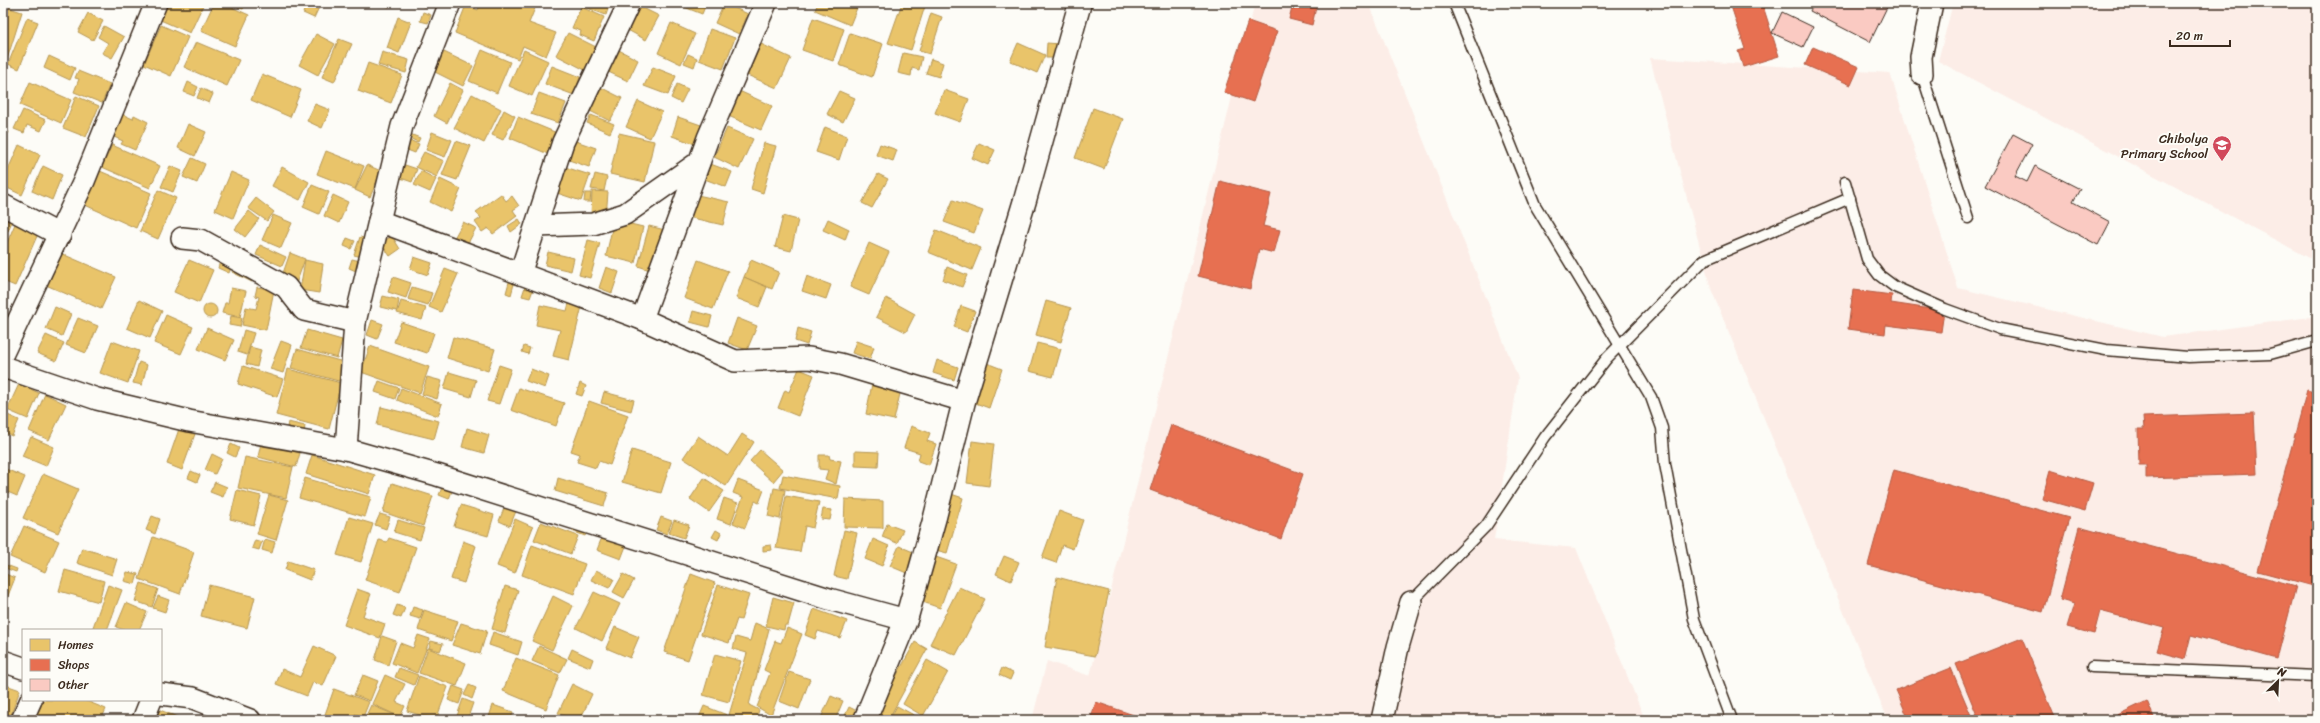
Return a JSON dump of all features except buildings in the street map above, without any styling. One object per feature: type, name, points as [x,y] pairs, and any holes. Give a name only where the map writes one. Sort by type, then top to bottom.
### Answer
[{"type":"street","points":[[3,353],[84,182],[156,3]]},
{"type":"street","points":[[346,449],[355,322],[402,126],[450,3]]},
{"type":"street","points":[[520,274],[563,142],[629,3]]},
{"type":"street","points":[[642,319],[700,162],[766,3]]},
{"type":"street","points":[[865,720],[906,620],[936,517],[964,401],[1025,200],[1080,3]]},
{"type":"street","points":[[1922,74],[1920,57],[1932,3]]},
{"type":"street","points":[[536,226],[593,224],[625,214],[700,162]]},
{"type":"street","points":[[3,205],[60,235]]},
{"type":"street","points":[[379,221],[642,319],[735,360],[810,358],[840,364],[964,401]]},
{"type":"street","points":[[182,238],[201,240],[286,287],[304,310],[355,322]]},
{"type":"street","points":[[3,367],[97,399],[190,421],[346,449],[437,475],[829,600],[906,620]]},
{"type":"street","points":[[1382,720],[1398,647],[1410,602]]},
{"type":"street","points":[[3,661],[22,668]]},
{"type":"street","points":[[162,694],[193,698],[250,720]]},
{"type":"street","points":[[22,720],[31,701]]},
{"type":"street","points":[[143,720],[151,701]]},
{"type":"lane","points":[[1454,3],[1535,205],[1651,397],[1662,428],[1665,464],[1694,619],[1732,720]]},
{"type":"lane","points":[[1922,74],[1968,218]]},
{"type":"lane","points":[[1845,182],[1867,259],[1879,274],[1902,290],[1945,309],[2000,329],[2106,350],[2188,357],[2270,354],[2317,341]]},
{"type":"lane","points":[[1410,602],[1486,526],[1545,437],[1619,345],[1704,260],[1850,198]]},
{"type":"lane","points":[[2092,667],[2317,676]]},
{"type":"shaded area","points":[[1255,3],[1369,3],[1518,378],[1494,540],[1576,548],[1645,720],[1032,720],[1047,661],[1090,676]]},
{"type":"shaded area","name":"Chibolya Primary School","points":[[1953,3],[2317,3],[2317,262],[1938,61]]},
{"type":"shaded area","points":[[1650,58],[1890,73],[1958,288],[2163,337],[2317,316],[2317,720],[1888,720],[1711,289]]},
{"type":"place","name":"Chibolya Primary School","points":[[2222,162]]}]
